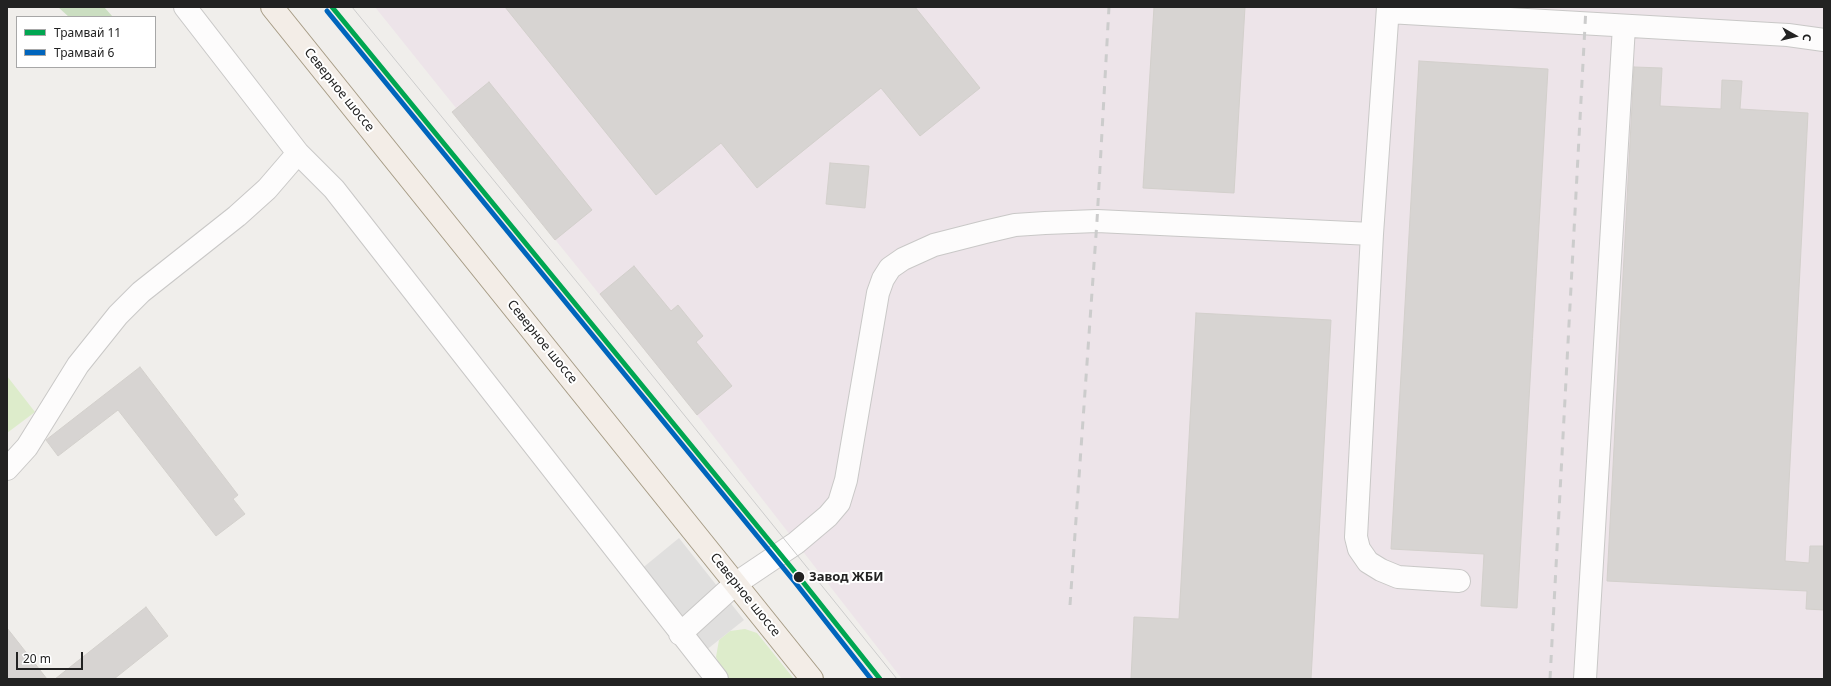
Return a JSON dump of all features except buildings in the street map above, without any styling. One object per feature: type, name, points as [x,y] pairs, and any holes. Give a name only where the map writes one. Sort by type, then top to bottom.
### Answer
[{"type":"main road","name":"Северное шоссе","points":[[272,7],[812,679]]},
{"type":"lane","points":[[185,7],[298,153],[334,189],[680,634],[717,679]]},
{"type":"lane","points":[[1459,581],[1398,577],[1381,570],[1368,562],[1360,549],[1356,538],[1372,234],[1388,10],[1624,26],[1788,35],[1824,40]]},
{"type":"lane","points":[[1585,679],[1624,26]]},
{"type":"lane","points":[[7,469],[27,447],[78,365],[118,315],[141,292],[237,216],[267,189],[298,153]]},
{"type":"lane","points":[[680,634],[735,584],[796,543],[828,516],[839,504],[846,480],[878,293],[883,279],[890,268],[902,259],[934,245],[985,232],[1015,226],[1052,223],[1097,221],[1372,234]]},
{"type":"shaded area","points":[[375,7],[1824,7],[1824,679],[902,679],[697,415],[452,112],[456,108]]},
{"type":"shaded area","points":[[679,538],[744,620],[705,651],[640,570]]},
{"type":"green space","points":[[58,7],[104,7],[112,16],[68,16]]},
{"type":"green space","points":[[7,376],[35,412],[7,433]]},
{"type":"green space","points":[[745,629],[757,633],[794,679],[726,679],[716,657],[719,640],[730,631]]},
{"type":"tram line","name":"11","points":[[332,7],[799,577],[880,679]]},
{"type":"tram line","points":[[352,7],[581,287],[897,679]]},
{"type":"tram line","name":"6","points":[[327,11],[794,581],[871,679]]},
{"type":"railway","points":[[1070,605],[1097,221],[1109,7]]},
{"type":"railway","points":[[1550,679],[1586,7]]},
{"type":"place","name":"Завод ЖБИ","points":[[799,577]]}]
